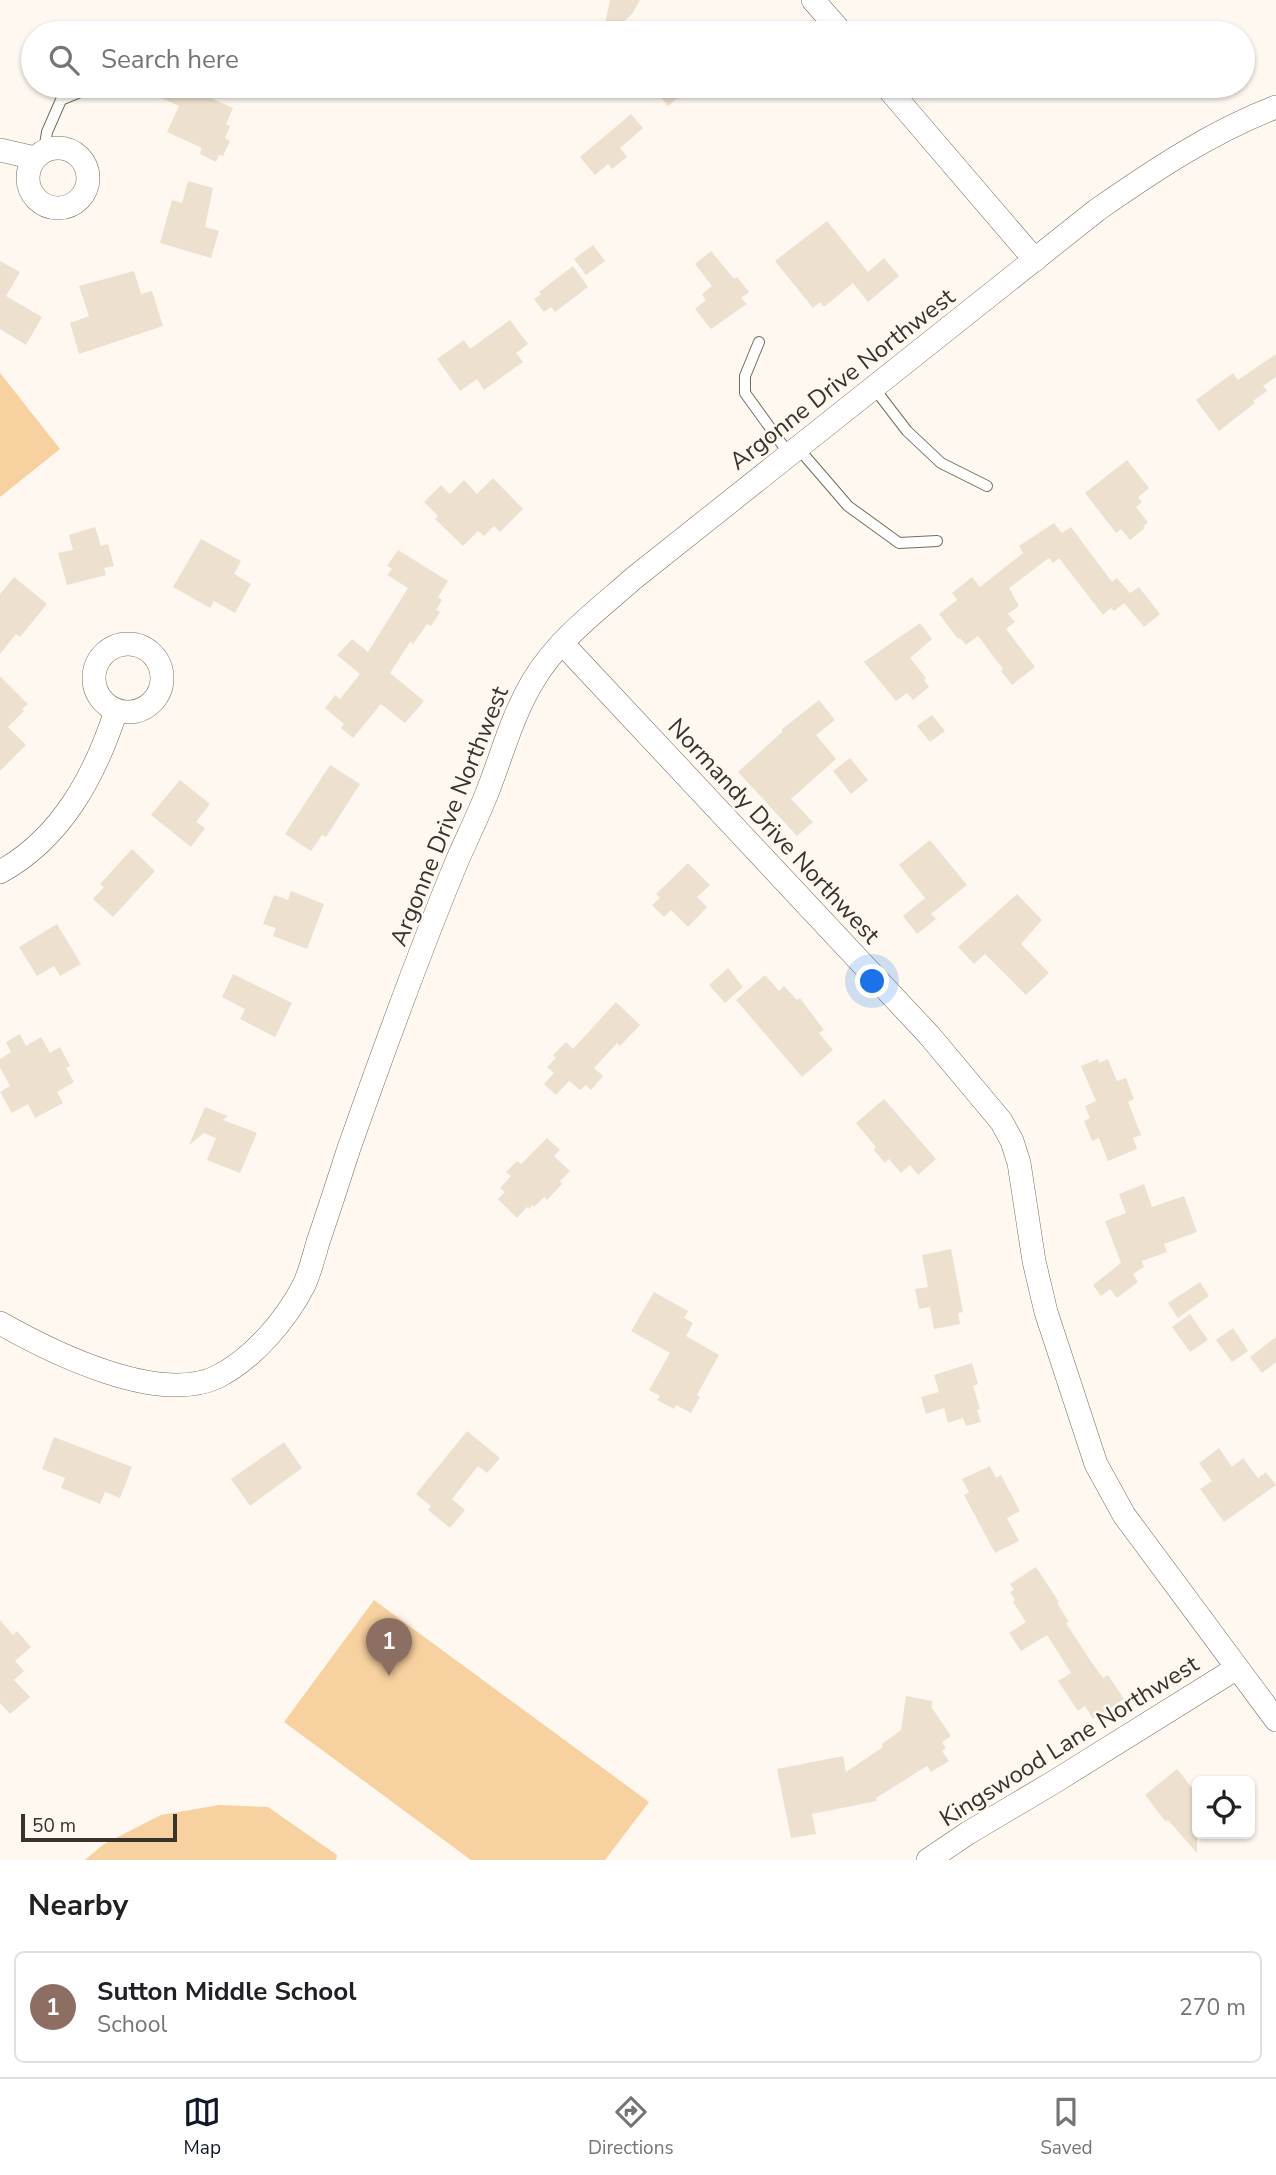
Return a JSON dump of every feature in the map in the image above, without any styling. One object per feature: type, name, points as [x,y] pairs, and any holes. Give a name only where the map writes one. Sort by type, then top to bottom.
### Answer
[{"type":"street","points":[[813,0],[831,21]]},
{"type":"street","points":[[897,98],[1035,260]]},
{"type":"street","name":"Argonne Drive Northwest","points":[[0,1323],[72,1358],[134,1381],[164,1386],[198,1384],[219,1376],[257,1346],[283,1319],[304,1284],[403,1000],[487,793],[511,723],[534,678],[562,643],[634,578],[1097,211],[1148,174],[1206,140],[1276,107]]},
{"type":"street","points":[[0,150],[40,155]]},
{"type":"street","name":"Normandy Drive Northwest","points":[[562,643],[929,1035],[1000,1121],[1012,1141],[1019,1163],[1034,1261],[1046,1312],[1096,1464],[1124,1515],[1276,1720]]},
{"type":"street","points":[[0,872],[40,843],[67,813],[103,751],[116,711]]},
{"type":"street","name":"Kingswood Lane Northwest","points":[[928,1860],[1237,1668]]},
{"type":"lane","points":[[40,155],[61,100],[66,98]]},
{"type":"lane","points":[[759,342],[745,376],[745,393],[793,451],[848,506],[898,543],[937,541]]},
{"type":"lane","points":[[874,387],[907,432],[941,463],[987,486]]},
{"type":"shaded area","points":[[0,373],[60,449],[0,497]]},
{"type":"shaded area","points":[[374,1600],[649,1802],[605,1860],[471,1860],[284,1722]]},
{"type":"shaded area","points":[[219,1805],[268,1807],[337,1855],[336,1860],[85,1860],[104,1844],[161,1815]]},
{"type":"building","points":[[610,0],[640,0],[624,21],[606,21]]},
{"type":"building","points":[[161,98],[211,98],[233,108],[226,124],[230,126],[225,138],[230,141],[223,156],[219,155],[216,162],[200,154],[202,148],[167,132],[179,106]]},
{"type":"building","points":[[662,98],[678,98],[668,106]]},
{"type":"building","points":[[631,114],[643,128],[620,148],[627,157],[612,169],[608,164],[595,175],[580,157]]},
{"type":"building","points":[[188,181],[213,188],[205,227],[219,231],[211,258],[160,243],[172,200],[182,203]]},
{"type":"building","points":[[827,221],[868,272],[884,258],[899,276],[868,302],[853,283],[824,307],[820,302],[813,308],[775,261]]},
{"type":"building","points":[[593,245],[605,261],[586,275],[574,259]]},
{"type":"building","points":[[711,251],[734,279],[737,277],[749,292],[741,298],[747,304],[711,329],[695,309],[706,300],[702,294],[712,286],[695,264]]},
{"type":"building","points":[[0,261],[20,272],[6,296],[42,317],[26,345],[0,329]]},
{"type":"building","points":[[573,266],[588,287],[555,312],[551,307],[544,312],[534,299],[541,294],[539,292]]},
{"type":"building","points":[[134,271],[141,294],[152,291],[163,326],[79,354],[70,323],[89,316],[79,286]]},
{"type":"building","points":[[510,320],[528,344],[516,353],[523,362],[484,390],[477,379],[460,391],[437,359],[464,340],[470,349]]},
{"type":"building","points":[[1276,354],[1276,377],[1263,386],[1267,391],[1219,431],[1196,400],[1233,373],[1238,380]]},
{"type":"building","points":[[1127,460],[1149,488],[1138,497],[1142,502],[1136,507],[1148,522],[1143,527],[1145,528],[1130,540],[1121,529],[1116,533],[1085,493]]},
{"type":"building","points":[[493,478],[523,509],[500,532],[494,526],[484,536],[478,531],[463,546],[435,519],[438,516],[424,502],[441,485],[450,494],[464,480],[477,494]]},
{"type":"building","points":[[1054,523],[1062,533],[1071,527],[1112,582],[1117,578],[1130,593],[1139,587],[1160,614],[1144,627],[1124,603],[1114,611],[1111,608],[1103,615],[1059,558],[1053,563],[1049,558],[1009,588],[1019,606],[1008,614],[1015,622],[1006,629],[1035,667],[1012,685],[978,636],[966,645],[939,614],[957,600],[952,593],[972,577],[980,587],[1023,553],[1019,546]]},
{"type":"building","points":[[95,527],[101,546],[108,544],[114,566],[104,568],[106,575],[67,585],[58,553],[73,550],[69,535]]},
{"type":"building","points":[[201,539],[241,561],[234,574],[251,584],[235,613],[214,601],[210,608],[173,587]]},
{"type":"building","points":[[398,550],[448,581],[438,597],[442,600],[436,610],[440,612],[431,626],[427,624],[413,644],[410,642],[390,673],[424,701],[405,723],[381,704],[353,738],[341,728],[344,724],[325,708],[335,695],[340,699],[360,674],[337,655],[352,639],[368,652],[408,588],[387,575],[392,569],[387,566]]},
{"type":"building","points":[[14,577],[47,604],[20,637],[16,634],[0,654],[0,594]]},
{"type":"building","points":[[920,623],[932,639],[910,658],[926,678],[924,680],[929,687],[913,700],[907,693],[896,701],[864,662]]},
{"type":"building","points":[[0,676],[28,704],[8,727],[26,745],[0,771]]},
{"type":"building","points":[[819,700],[835,720],[816,735],[836,759],[791,799],[813,822],[797,836],[738,772],[783,731],[781,730]]},
{"type":"building","points":[[932,715],[945,731],[930,742],[917,726]]},
{"type":"building","points":[[850,758],[868,780],[851,794],[833,771]]},
{"type":"building","points":[[330,765],[360,784],[326,837],[322,835],[311,851],[285,834]]},
{"type":"building","points":[[180,780],[210,804],[196,822],[205,828],[191,847],[151,815]]},
{"type":"building","points":[[930,840],[967,885],[931,914],[936,919],[917,934],[903,916],[925,898],[899,865]]},
{"type":"building","points":[[132,849],[155,871],[113,917],[93,899],[104,887],[100,884]]},
{"type":"building","points":[[688,863],[710,885],[697,897],[707,907],[688,927],[671,910],[664,917],[652,905],[660,898],[656,894]]},
{"type":"building","points":[[291,891],[324,904],[307,949],[273,936],[276,928],[263,924],[274,895],[288,900]]},
{"type":"building","points":[[1017,894],[1042,920],[1021,944],[1049,973],[1026,995],[985,954],[974,964],[958,947]]},
{"type":"building","points":[[57,924],[81,964],[60,976],[54,966],[37,976],[19,947]]},
{"type":"building","points":[[728,968],[743,987],[725,1003],[709,985]]},
{"type":"building","points":[[233,974],[292,1003],[275,1037],[240,1019],[245,1009],[222,997]]},
{"type":"building","points":[[765,975],[779,991],[784,986],[797,1000],[800,998],[824,1030],[819,1033],[833,1050],[802,1077],[736,1000]]},
{"type":"building","points":[[616,1002],[640,1025],[620,1046],[617,1043],[594,1068],[603,1076],[591,1090],[586,1085],[580,1090],[569,1081],[556,1095],[544,1084],[554,1073],[547,1067],[556,1058],[553,1055],[566,1042],[573,1049]]},
{"type":"building","points":[[20,1034],[26,1046],[41,1037],[50,1053],[60,1047],[70,1066],[66,1068],[74,1082],[57,1092],[63,1103],[35,1118],[28,1104],[12,1113],[0,1092],[10,1086],[0,1067],[0,1059],[11,1052],[6,1042]]},
{"type":"building","points":[[1098,1059],[1099,1063],[1108,1059],[1117,1081],[1126,1078],[1134,1099],[1128,1102],[1141,1135],[1133,1138],[1137,1149],[1108,1161],[1099,1138],[1092,1141],[1084,1121],[1090,1118],[1085,1106],[1096,1101],[1081,1066]]},
{"type":"building","points":[[884,1099],[936,1159],[918,1175],[910,1165],[901,1173],[889,1159],[885,1163],[874,1150],[876,1147],[856,1123]]},
{"type":"building","points":[[205,1107],[228,1116],[223,1120],[257,1133],[240,1173],[207,1160],[216,1138],[204,1133],[189,1145]]},
{"type":"building","points":[[547,1138],[560,1150],[554,1156],[570,1171],[547,1200],[544,1197],[534,1207],[527,1207],[517,1218],[498,1199],[505,1192],[500,1188],[511,1176],[506,1172],[517,1161],[521,1164]]},
{"type":"building","points":[[1144,1184],[1152,1207],[1184,1196],[1197,1232],[1164,1244],[1167,1252],[1142,1261],[1144,1267],[1133,1274],[1138,1282],[1117,1298],[1110,1289],[1101,1296],[1093,1285],[1121,1263],[1105,1221],[1126,1213],[1119,1194]]},
{"type":"building","points":[[951,1249],[963,1312],[958,1313],[960,1324],[934,1329],[930,1307],[919,1309],[915,1289],[928,1287],[922,1255]]},
{"type":"building","points":[[1200,1282],[1209,1296],[1178,1318],[1168,1303]]},
{"type":"building","points":[[654,1292],[688,1311],[684,1318],[693,1323],[686,1336],[719,1355],[697,1395],[700,1397],[691,1413],[676,1405],[674,1409],[657,1400],[660,1396],[649,1390],[670,1353],[631,1331]]},
{"type":"building","points":[[1190,1314],[1208,1340],[1190,1352],[1172,1327]]},
{"type":"building","points":[[1233,1328],[1248,1351],[1232,1362],[1216,1340]]},
{"type":"building","points":[[1276,1337],[1276,1362],[1262,1373],[1250,1357]]},
{"type":"building","points":[[972,1363],[978,1384],[973,1386],[981,1422],[966,1426],[963,1418],[948,1423],[944,1408],[926,1414],[921,1397],[939,1392],[934,1375]]},
{"type":"building","points":[[467,1431],[500,1458],[487,1473],[478,1466],[452,1499],[465,1510],[450,1528],[428,1510],[431,1506],[416,1494]]},
{"type":"building","points":[[54,1437],[132,1467],[120,1498],[105,1492],[100,1504],[61,1488],[65,1478],[42,1469]]},
{"type":"building","points":[[284,1442],[302,1468],[250,1506],[231,1479]]},
{"type":"building","points":[[1219,1448],[1232,1467],[1243,1458],[1258,1478],[1266,1472],[1276,1485],[1224,1522],[1200,1489],[1212,1481],[1199,1463]]},
{"type":"building","points":[[990,1466],[996,1478],[1001,1475],[1020,1511],[1007,1518],[1019,1541],[995,1553],[964,1495],[969,1492],[962,1479]]},
{"type":"building","points":[[1036,1567],[1059,1602],[1057,1603],[1069,1622],[1066,1623],[1090,1660],[1103,1678],[1108,1675],[1124,1699],[1093,1719],[1085,1706],[1078,1711],[1058,1681],[1071,1673],[1047,1635],[1021,1651],[1009,1633],[1026,1622],[1013,1602],[1015,1600],[1010,1592],[1014,1590],[1010,1584]]},
{"type":"building","points":[[0,1620],[13,1635],[17,1631],[31,1647],[15,1661],[24,1671],[14,1680],[30,1697],[10,1714],[0,1703]]},
{"type":"building","points":[[906,1696],[932,1701],[932,1708],[951,1736],[942,1742],[946,1748],[942,1751],[949,1761],[931,1772],[927,1766],[876,1798],[877,1801],[812,1814],[816,1834],[791,1838],[777,1769],[843,1756],[846,1772],[883,1747],[882,1744],[901,1730]]},
{"type":"building","points":[[1177,1769],[1192,1788],[1192,1839],[1197,1839],[1197,1853],[1168,1820],[1166,1822],[1145,1795]]},
{"type":"place","name":"Sutton Middle School","points":[[389,1676]]}]
